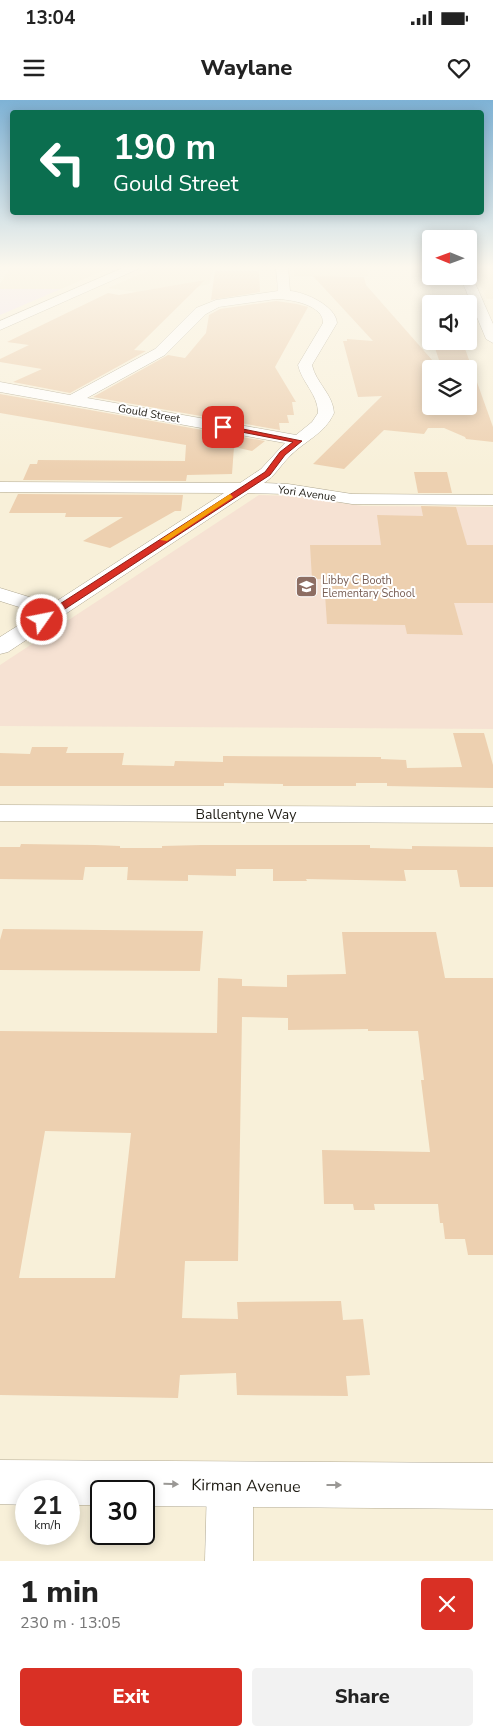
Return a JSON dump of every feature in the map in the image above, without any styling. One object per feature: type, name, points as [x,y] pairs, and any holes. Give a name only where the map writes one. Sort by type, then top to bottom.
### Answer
[{"type":"street","points":[[74,400],[160,352],[176,335]]},
{"type":"street","points":[[0,647],[268,473],[282,453],[320,424],[326,416],[327,409],[325,402],[305,372],[305,365],[323,335]]},
{"type":"street","name":"Gould Street","points":[[0,388],[299,441]]},
{"type":"street","name":"Yori Avenue","points":[[0,487],[288,489],[352,499],[493,500]]},
{"type":"street","points":[[0,594],[54,612]]},
{"type":"street","name":"Ballentyne Way","points":[[0,813],[493,815]]},
{"type":"street","name":"Kirman Avenue","points":[[0,1482],[493,1486]]},
{"type":"street","points":[[229,1561],[230,1485]]},
{"type":"shaded area","name":"Libby C Booth Elementary School","points":[[259,495],[292,496],[363,506],[493,507],[493,729],[0,726],[0,665]]},
{"type":"building","points":[[21,335],[149,335],[134,350],[146,351],[70,393],[13,382],[42,369],[0,362],[0,359],[29,345],[7,342]]},
{"type":"building","points":[[204,335],[293,335],[275,367],[296,402],[292,402],[294,415],[287,415],[289,423],[279,423],[280,430],[93,397],[168,355],[185,358]]},
{"type":"building","points":[[368,335],[410,335],[432,360],[422,360],[422,415],[477,415],[477,382],[493,427],[493,442],[466,439],[444,428],[428,428],[424,434],[384,430],[344,469],[313,464],[382,396],[358,397],[343,341],[347,341],[347,339],[373,341]]},
{"type":"building","points":[[436,350],[466,350],[469,360],[439,360]]},
{"type":"building","points":[[0,394],[265,441],[252,451],[234,447],[232,474],[187,475],[186,481],[23,480],[30,464],[37,464],[38,460],[185,461],[186,445],[0,413]]},
{"type":"building","points":[[414,472],[447,472],[452,493],[418,493]]},
{"type":"building","points":[[18,494],[183,495],[181,511],[175,511],[110,548],[83,541],[123,517],[65,517],[66,513],[9,513]]},
{"type":"building","points":[[421,506],[456,507],[467,545],[493,545],[493,603],[454,603],[463,635],[407,634],[405,625],[327,624],[324,579],[312,579],[310,545],[381,545],[377,515],[423,516]]},
{"type":"building","points":[[453,733],[484,733],[493,765],[493,788],[387,786],[387,783],[356,783],[356,786],[283,786],[283,784],[224,783],[224,786],[0,786],[0,753],[30,754],[32,747],[68,747],[66,753],[124,753],[122,765],[174,766],[175,761],[223,762],[223,756],[381,757],[381,759],[406,760],[407,768],[462,767]]},
{"type":"building","points":[[21,844],[120,846],[120,848],[162,848],[162,846],[201,845],[370,845],[370,848],[412,849],[412,846],[493,847],[493,887],[460,887],[457,870],[404,870],[406,881],[306,879],[307,881],[273,881],[273,869],[236,869],[236,876],[188,875],[188,881],[127,880],[128,867],[85,867],[83,880],[0,879],[0,847],[20,847]]},
{"type":"building","points":[[3,929],[203,931],[200,971],[0,970],[0,940]]},
{"type":"building","points":[[342,932],[436,932],[445,978],[493,978],[493,1255],[468,1255],[465,1239],[445,1239],[443,1223],[440,1223],[438,1204],[374,1204],[375,1210],[354,1210],[353,1204],[324,1204],[322,1150],[430,1152],[421,1080],[424,1080],[418,1031],[368,1031],[368,1029],[288,1030],[288,1018],[242,1017],[238,1261],[185,1261],[182,1318],[238,1319],[237,1302],[341,1301],[343,1320],[363,1319],[370,1375],[346,1376],[348,1396],[237,1395],[236,1373],[180,1375],[178,1398],[0,1395],[0,1031],[217,1033],[218,978],[242,979],[242,986],[287,987],[287,975],[346,974]],"holes":[[[45,1131],[131,1133],[115,1278],[19,1278]]]},
{"type":"slow traffic","points":[[164,540],[230,497]]},
{"type":"place","name":"Libby C Booth Elementary School","points":[[306,586]]},
{"type":"route","points":[[42,620],[268,473],[282,453],[299,441],[223,427]]}]
